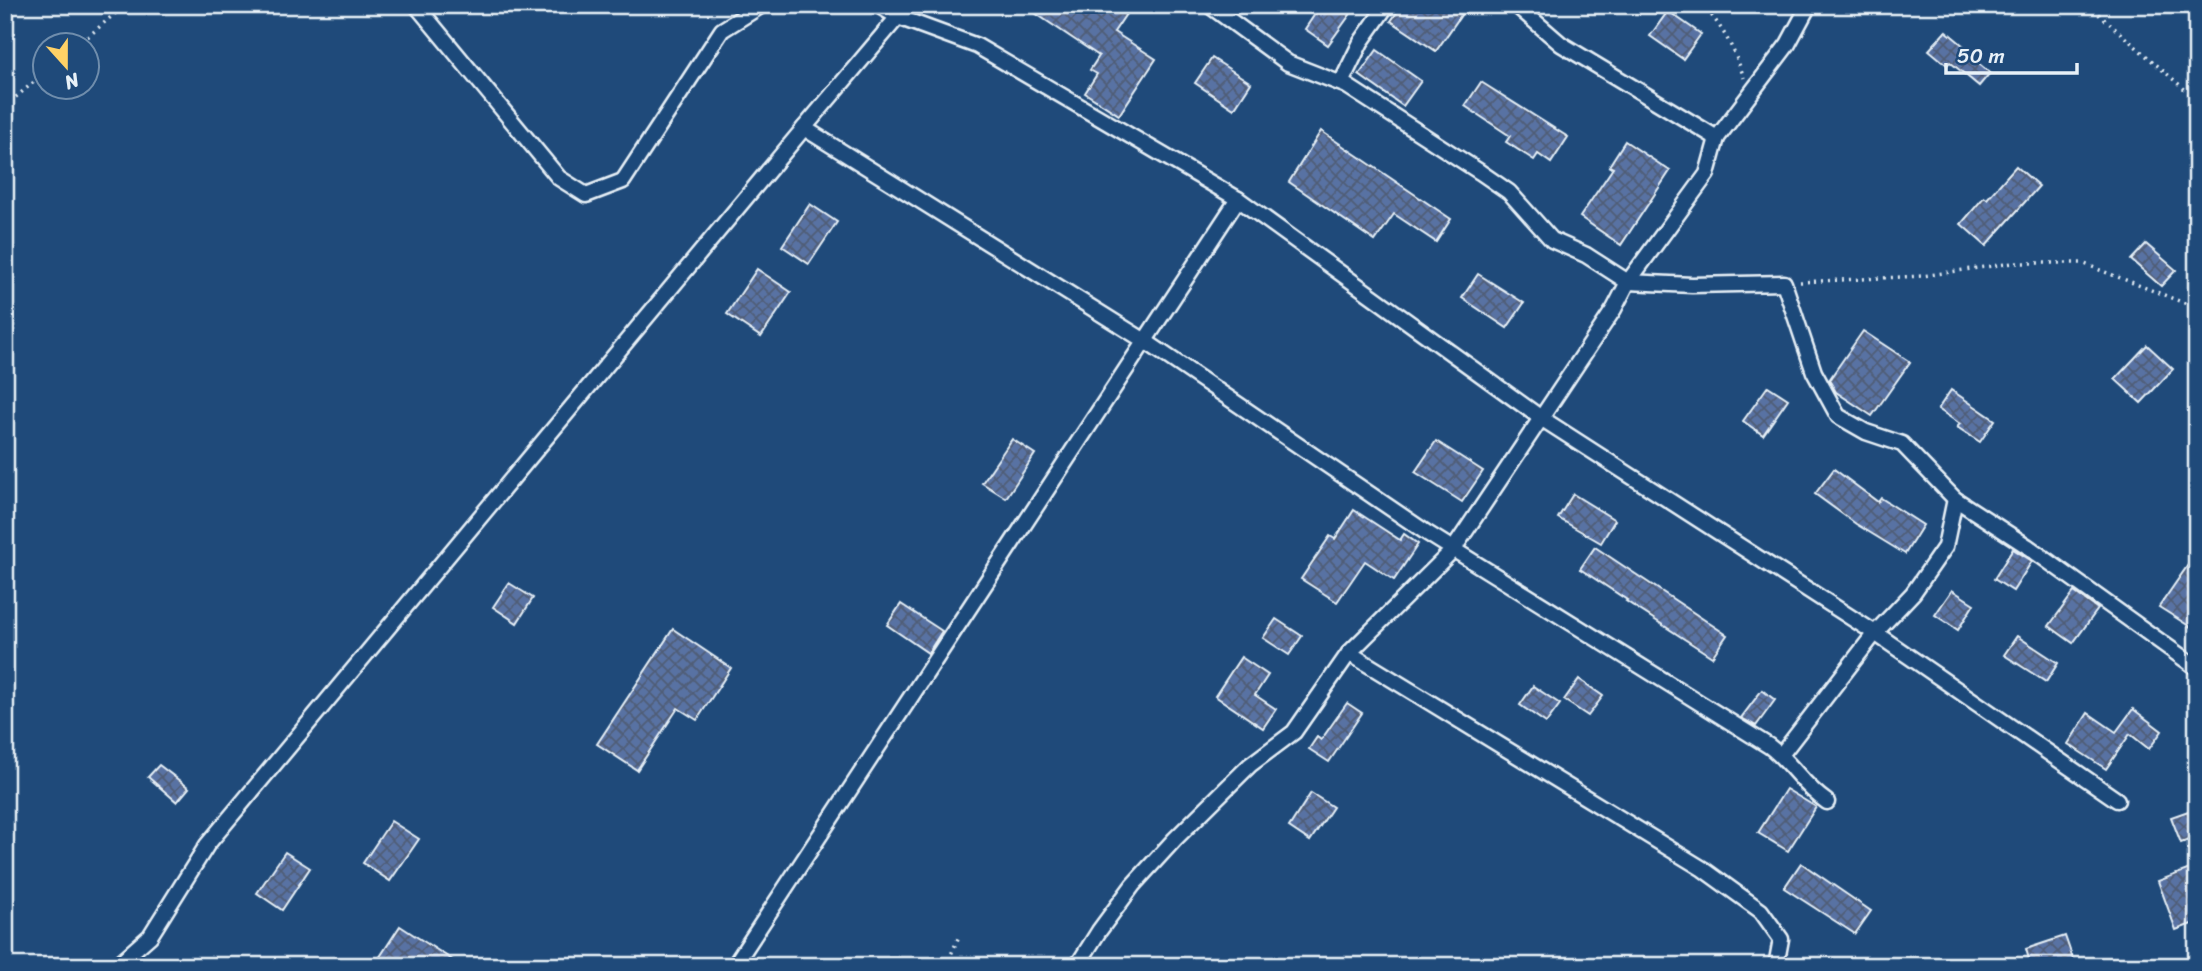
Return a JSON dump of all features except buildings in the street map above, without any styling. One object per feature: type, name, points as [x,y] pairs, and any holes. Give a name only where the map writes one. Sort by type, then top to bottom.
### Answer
[{"type":"street","points":[[416,5],[559,178],[586,195],[623,181],[722,30],[762,5]]},
{"type":"street","points":[[878,5],[898,17],[977,46],[1238,199],[1541,418],[1875,633],[2117,800]]},
{"type":"street","points":[[116,966],[150,936],[207,845],[908,5]]},
{"type":"street","points":[[1209,5],[1288,63],[1341,83],[1509,192],[1552,240],[1586,255],[1628,282],[1692,285],[1784,283],[1814,372],[1838,416],[1866,432],[1902,444],[1955,499],[2026,546],[2197,668]]},
{"type":"street","points":[[1341,83],[1361,42],[1387,5]]},
{"type":"street","points":[[1516,5],[1561,44],[1717,138]]},
{"type":"street","points":[[1077,966],[1133,885],[1250,765],[1294,732],[1349,653],[1453,550],[1614,309],[1628,282],[1707,174],[1717,138],[1788,44],[1809,5]]},
{"type":"street","points":[[804,128],[1145,341],[1453,550],[1781,755],[1811,790],[1827,802]]},
{"type":"street","points":[[734,966],[1238,199]]},
{"type":"street","points":[[1781,755],[1875,633],[1913,593],[1945,547],[1955,499]]},
{"type":"street","points":[[1349,653],[1703,869],[1761,911],[1782,939],[1776,966]]},
{"type":"path","points":[[94,32],[125,5]]},
{"type":"path","points":[[1702,5],[1713,16],[1736,53],[1749,93]]},
{"type":"path","points":[[2088,5],[2197,100]]},
{"type":"path","points":[[5,106],[32,84]]},
{"type":"path","points":[[1784,283],[1922,276],[2013,263],[2082,263],[2187,303],[2197,300]]},
{"type":"path","points":[[946,966],[960,933]]}]
